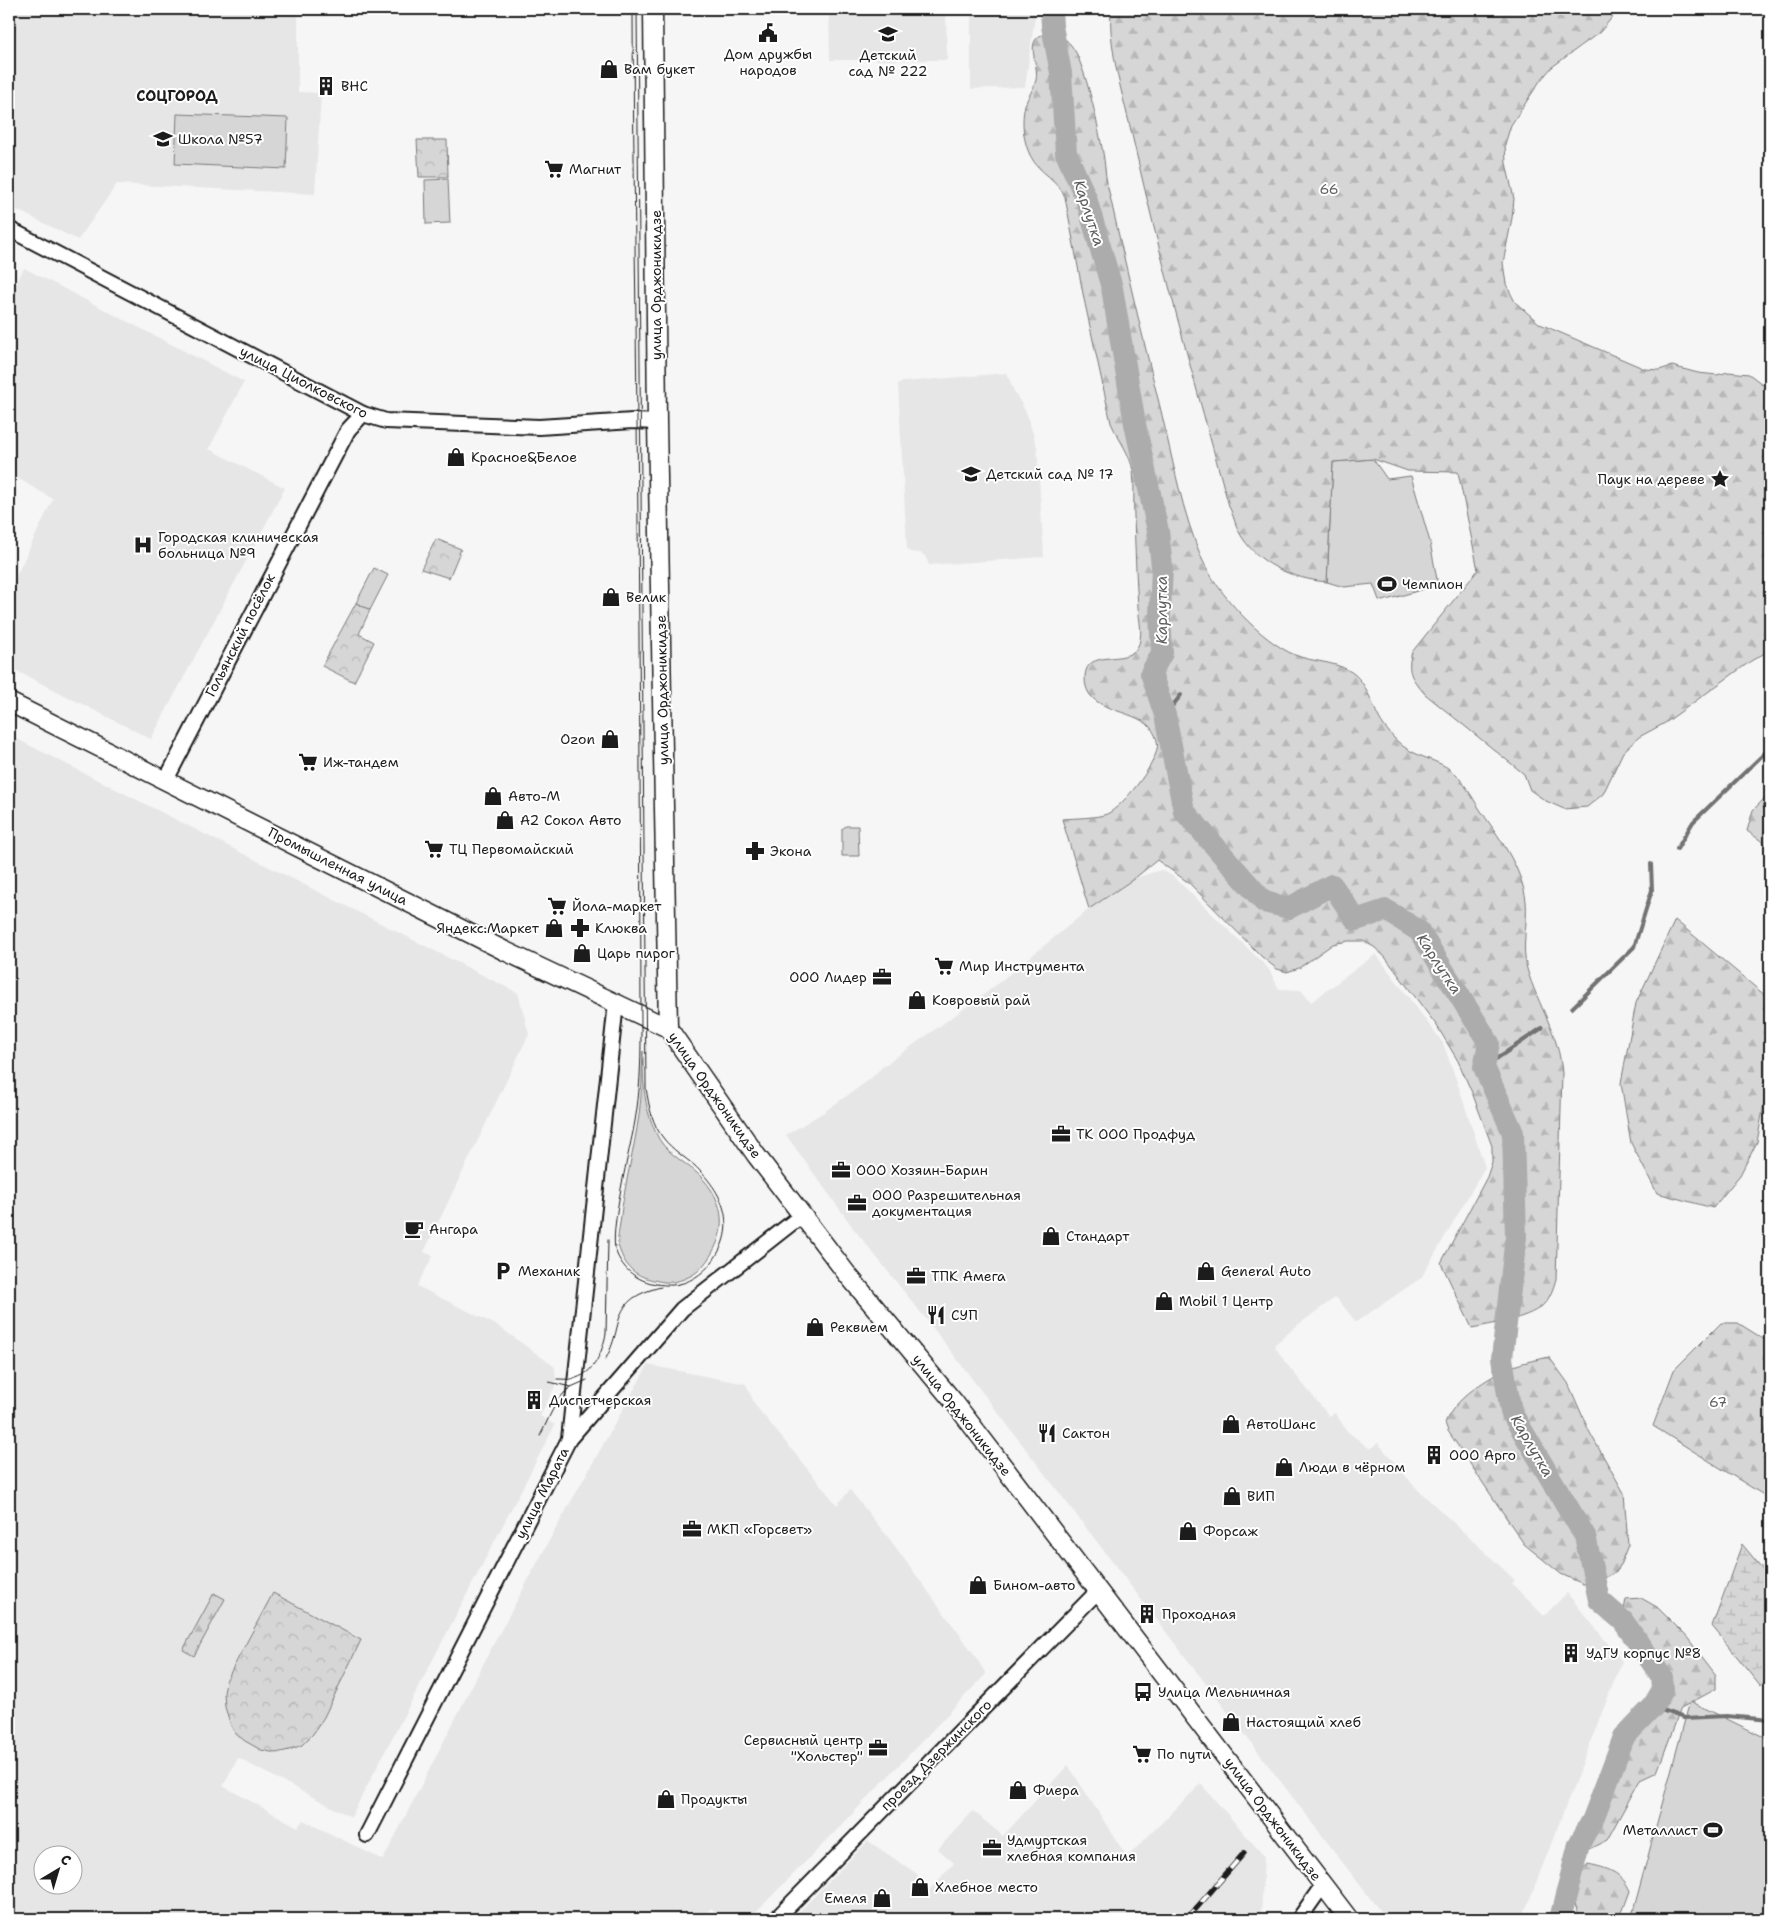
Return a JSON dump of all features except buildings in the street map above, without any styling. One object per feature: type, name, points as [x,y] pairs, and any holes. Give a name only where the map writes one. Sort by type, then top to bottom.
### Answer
[{"type":"main road","name":"улица Орджоникидзе","points":[[653,9],[657,422],[668,1028],[756,1155],[847,1274],[954,1402],[1349,1919]]},
{"type":"main road","name":"Промышленная улица","points":[[9,702],[505,951],[668,1028]]},
{"type":"street","name":"улица Циолковского","points":[[9,229],[363,414],[386,421],[539,427],[633,421],[657,422]]},
{"type":"street","name":"Гольянский посёлок","points":[[166,780],[348,430],[363,414]]},
{"type":"street","points":[[569,1439],[616,1003]]},
{"type":"street","name":"улица Марата","points":[[367,1835],[569,1439],[682,1309],[802,1215]]},
{"type":"street","name":"проезд Дзержинского","points":[[776,1919],[1098,1591]]},
{"type":"street","points":[[1299,1919],[1323,1886]]},
{"type":"shaded area","name":"Школа №57","points":[[9,9],[298,9],[298,92],[321,93],[315,194],[117,184],[78,240],[9,206]]},
{"type":"shaded area","name":"Детский сад № 222","points":[[829,9],[946,9],[947,60],[830,60]]},
{"type":"shaded area","points":[[971,9],[1036,9],[1025,87],[971,89]]},
{"type":"shaded area","name":"Городская клиническая больница №9","points":[[24,268],[244,382],[209,449],[285,488],[151,739],[9,667],[9,646],[13,638],[9,636],[9,591],[53,499],[9,473],[9,298]]},
{"type":"shaded area","name":"Детский сад № 17","points":[[1007,373],[1013,389],[1027,414],[1037,447],[1044,557],[929,565],[925,556],[920,553],[910,552],[907,549],[898,384]]},
{"type":"shaded area","points":[[9,735],[518,993],[529,1034],[424,1252],[433,1256],[417,1286],[498,1326],[555,1367],[556,1384],[540,1416],[555,1425],[351,1817],[238,1758],[223,1786],[298,1827],[303,1820],[383,1860],[493,1645],[648,1365],[746,1384],[755,1405],[837,1505],[850,1490],[891,1541],[974,1654],[986,1674],[749,1919],[722,1919],[711,1908],[702,1919],[9,1919]]},
{"type":"shaded area","points":[[1161,870],[1173,876],[1268,968],[1279,989],[1301,990],[1311,1002],[1376,954],[1443,1043],[1456,1079],[1485,1167],[1421,1278],[1356,1322],[1336,1297],[1274,1345],[1285,1362],[1329,1416],[1335,1413],[1347,1431],[1370,1449],[1378,1443],[1415,1487],[1515,1580],[1512,1584],[1544,1616],[1567,1593],[1622,1661],[1522,1919],[1386,1919],[930,1324],[854,1229],[786,1135],[824,1112],[869,1080],[881,1068],[986,993],[1089,909],[1135,878]]},
{"type":"shaded area","points":[[1068,1765],[1127,1857],[1201,1784],[1264,1856],[1261,1919],[792,1919],[868,1841],[913,1871],[918,1875],[917,1878],[930,1889],[954,1863],[938,1849],[973,1811],[1003,1836]]},
{"type":"green space","name":"66","points":[[1111,9],[1619,9],[1600,32],[1552,67],[1540,81],[1511,125],[1505,144],[1506,163],[1514,199],[1503,263],[1506,284],[1515,302],[1540,324],[1645,369],[1659,370],[1672,366],[1698,373],[1717,375],[1728,372],[1749,374],[1770,390],[1770,650],[1751,661],[1665,723],[1639,737],[1623,752],[1603,794],[1587,807],[1564,809],[1546,801],[1530,790],[1524,774],[1425,694],[1411,675],[1410,659],[1412,652],[1478,570],[1458,472],[1408,471],[1373,459],[1333,462],[1327,582],[1301,577],[1277,568],[1255,553],[1239,532],[1229,506],[1155,232],[1114,58]]},
{"type":"green space","points":[[1053,32],[1065,39],[1074,49],[1090,92],[1101,141],[1113,212],[1178,486],[1195,541],[1209,572],[1229,601],[1268,639],[1295,655],[1342,667],[1355,675],[1365,688],[1384,726],[1396,740],[1418,755],[1448,768],[1462,781],[1508,852],[1520,876],[1526,901],[1525,961],[1553,1032],[1562,1073],[1556,1279],[1551,1294],[1545,1303],[1535,1311],[1527,1314],[1472,1328],[1441,1263],[1487,1177],[1492,1162],[1492,1146],[1458,1061],[1437,1026],[1385,957],[1374,947],[1363,941],[1348,941],[1333,944],[1299,968],[1287,972],[1277,969],[1262,957],[1189,883],[1157,860],[1135,878],[1089,909],[1062,819],[1097,816],[1114,810],[1129,795],[1150,766],[1155,757],[1157,744],[1151,728],[1143,721],[1100,704],[1092,697],[1087,688],[1085,676],[1087,667],[1092,662],[1124,656],[1131,653],[1139,644],[1134,477],[1127,452],[1111,423],[1084,299],[1065,197],[1058,185],[1035,163],[1028,151],[1025,138],[1023,118],[1025,105],[1036,80],[1034,44],[1043,34]]},
{"type":"green space","points":[[177,114],[288,118],[286,169],[175,164]]},
{"type":"green space","points":[[417,140],[447,140],[448,177],[419,177]]},
{"type":"green space","points":[[448,179],[450,223],[426,224],[425,180]]},
{"type":"green space","points":[[1373,459],[1387,479],[1411,476],[1430,542],[1438,585],[1383,601],[1379,600],[1373,584],[1344,587],[1327,582],[1333,462]]},
{"type":"green space","points":[[436,539],[461,549],[449,578],[421,569]]},
{"type":"green space","points":[[374,568],[388,575],[370,610],[356,603]]},
{"type":"green space","points":[[356,603],[370,610],[359,634],[374,642],[354,682],[322,666]]},
{"type":"green space","points":[[1770,793],[1770,847],[1747,831],[1753,810]]},
{"type":"green space","points":[[846,826],[858,826],[859,856],[842,856],[842,829]]},
{"type":"green space","points":[[1675,920],[1767,997],[1770,1007],[1770,1072],[1757,1142],[1740,1175],[1713,1208],[1657,1193],[1631,1143],[1621,1083],[1636,1003]]},
{"type":"green space","points":[[643,1051],[645,1096],[650,1117],[659,1139],[668,1150],[703,1179],[717,1201],[720,1212],[720,1234],[710,1256],[695,1273],[685,1279],[674,1282],[664,1282],[641,1276],[629,1268],[618,1245],[624,1196],[639,1115]]},
{"type":"green space","name":"67","points":[[1721,1323],[1738,1323],[1770,1343],[1770,1499],[1653,1426],[1674,1370]]},
{"type":"green space","points":[[1549,1357],[1568,1383],[1589,1431],[1624,1493],[1628,1545],[1618,1570],[1605,1578],[1583,1584],[1561,1574],[1524,1544],[1448,1431],[1445,1423],[1456,1405],[1482,1383],[1511,1367]]},
{"type":"green space","points":[[1742,1544],[1770,1578],[1770,1673],[1761,1686],[1712,1626]]},
{"type":"green space","points":[[214,1593],[225,1599],[194,1656],[183,1650]]},
{"type":"green space","points":[[273,1593],[361,1640],[324,1717],[313,1734],[302,1745],[276,1753],[261,1750],[236,1734],[231,1726],[225,1707],[224,1693],[226,1681]]},
{"type":"green space","points":[[1641,1598],[1657,1607],[1686,1636],[1716,1675],[1716,1689],[1681,1708],[1657,1772],[1640,1780],[1607,1840],[1587,1850],[1588,1839],[1631,1741],[1664,1700],[1668,1675],[1624,1610],[1626,1599]]},
{"type":"green space","name":"Металлист","points":[[1690,1701],[1770,1740],[1770,1919],[1631,1919]]},
{"type":"green space","points":[[1588,1864],[1613,1872],[1623,1879],[1627,1885],[1630,1891],[1623,1910],[1617,1919],[1589,1919],[1583,1917],[1578,1912],[1574,1900],[1575,1885],[1581,1872]]},
{"type":"waterway","name":"Карлутка","points":[[1051,9],[1052,26],[1061,73],[1066,153],[1086,198],[1112,288],[1135,424],[1158,531],[1162,566],[1160,615],[1162,653],[1151,673],[1165,715],[1184,811],[1264,902],[1289,908],[1332,885],[1356,920],[1386,910],[1419,931],[1489,1043],[1484,1067],[1513,1133],[1516,1237],[1502,1358],[1511,1412],[1585,1536],[1599,1600],[1623,1621],[1662,1677],[1663,1690],[1653,1707],[1624,1737],[1593,1819],[1579,1844],[1560,1919]]},
{"type":"waterway","points":[[1165,715],[1181,695]]},
{"type":"waterway","points":[[1677,849],[1693,822],[1770,748]]},
{"type":"waterway","points":[[1572,1008],[1634,947],[1652,890],[1651,864]]},
{"type":"waterway","points":[[1484,1067],[1542,1028]]},
{"type":"waterway","points":[[1653,1707],[1684,1718],[1727,1716],[1770,1720]]},
{"type":"tram line","points":[[633,9],[641,1045],[637,1110],[617,1209],[614,1242],[620,1261],[632,1274],[647,1282],[673,1285],[690,1280],[700,1274],[712,1262],[720,1249],[725,1235],[726,1223],[720,1198],[713,1186],[694,1165],[660,1134],[648,1102],[646,1088],[637,9]]},
{"type":"tram line","points":[[557,1379],[572,1379],[583,1375],[593,1366],[602,1348],[606,1334],[608,1240]]},
{"type":"tram line","points":[[605,1360],[625,1306],[644,1292],[661,1287]]},
{"type":"tram line","points":[[549,1382],[571,1387],[587,1380]]},
{"type":"tram line","points":[[540,1436],[557,1403],[571,1387]]},
{"type":"railway","points":[[1187,1919],[1244,1853]]},
{"type":"place","name":"Дом дружбы народов","points":[[768,33]]},
{"type":"place","name":"Детский сад № 222","points":[[888,34]]},
{"type":"place","name":"Вам букет","points":[[609,69]]},
{"type":"place","name":"ВНС","points":[[326,86]]},
{"type":"place","name":"Школа №57","points":[[163,139]]},
{"type":"place","name":"Магнит","points":[[554,169]]},
{"type":"place","name":"Красное&Белое","points":[[456,457]]},
{"type":"place","name":"Детский сад № 17","points":[[971,474]]},
{"type":"place","name":"Паук на дереве","points":[[1720,479]]},
{"type":"place","name":"Городская клиническая больница №9","points":[[143,545]]},
{"type":"place","name":"Чемпион","points":[[1387,584]]},
{"type":"place","name":"Велик","points":[[611,597]]},
{"type":"place","name":"Ozon","points":[[610,739]]},
{"type":"place","name":"Иж-тандем","points":[[308,762]]},
{"type":"place","name":"Авто-М","points":[[493,796]]},
{"type":"place","name":"А2 Сокол Авто","points":[[505,820]]},
{"type":"place","name":"ТЦ Первомайский","points":[[434,849]]},
{"type":"place","name":"Экона","points":[[755,851]]},
{"type":"place","name":"Йола-маркет","points":[[557,906]]},
{"type":"place","name":"Яндекс.Маркет","points":[[554,928]]},
{"type":"place","name":"Клюква","points":[[580,928]]},
{"type":"place","name":"Царь пирог","points":[[582,953]]},
{"type":"place","name":"Мир Инструмента","points":[[944,966]]},
{"type":"place","name":"ООО Лидер","points":[[882,977]]},
{"type":"place","name":"Ковровый рай","points":[[917,1000]]},
{"type":"place","name":"ТК ООО Продфуд","points":[[1061,1134]]},
{"type":"place","name":"ООО Хозяин-Барин","points":[[841,1170]]},
{"type":"place","name":"ООО Разрешительная документация","points":[[857,1203]]},
{"type":"place","name":"Ангара","points":[[414,1229]]},
{"type":"place","name":"Стандарт","points":[[1051,1236]]},
{"type":"place","name":"Механик","points":[[503,1271]]},
{"type":"place","name":"General Auto","points":[[1206,1271]]},
{"type":"place","name":"ТПК Амега","points":[[916,1276]]},
{"type":"place","name":"Mobil 1 Центр","points":[[1164,1301]]},
{"type":"place","name":"СУП","points":[[936,1315]]},
{"type":"place","name":"Реквием","points":[[815,1327]]},
{"type":"place","name":"Диспетчерская","points":[[534,1400]]},
{"type":"place","name":"АвтоШанс","points":[[1231,1424]]},
{"type":"place","name":"Сактон","points":[[1047,1433]]},
{"type":"place","name":"ООО Арго","points":[[1434,1455]]},
{"type":"place","name":"Люди в чёрном","points":[[1284,1467]]},
{"type":"place","name":"ВИП","points":[[1232,1496]]},
{"type":"place","name":"МКП «Горсвет»","points":[[692,1529]]},
{"type":"place","name":"Форсаж","points":[[1188,1531]]},
{"type":"place","name":"Бином-авто","points":[[978,1585]]},
{"type":"place","name":"Проходная","points":[[1147,1614]]},
{"type":"place","name":"УдГУ корпус №8","points":[[1571,1653]]},
{"type":"place","name":"Улица Мельничная","points":[[1143,1692]]},
{"type":"place","name":"Настоящий хлеб","points":[[1231,1722]]},
{"type":"place","name":"Сервисный центр \"Хольстер\"","points":[[878,1748]]},
{"type":"place","name":"По пути","points":[[1142,1754]]},
{"type":"place","name":"Фиера","points":[[1018,1790]]},
{"type":"place","name":"Продукты","points":[[666,1799]]},
{"type":"place","name":"Металлист","points":[[1713,1830]]},
{"type":"place","name":"Удмуртская хлебная компания","points":[[992,1848]]},
{"type":"place","name":"Хлебное место","points":[[920,1887]]},
{"type":"place","name":"Емеля","points":[[882,1898]]},
{"type":"district","name":"СОЦГОРОД","points":[[177,96]]}]
